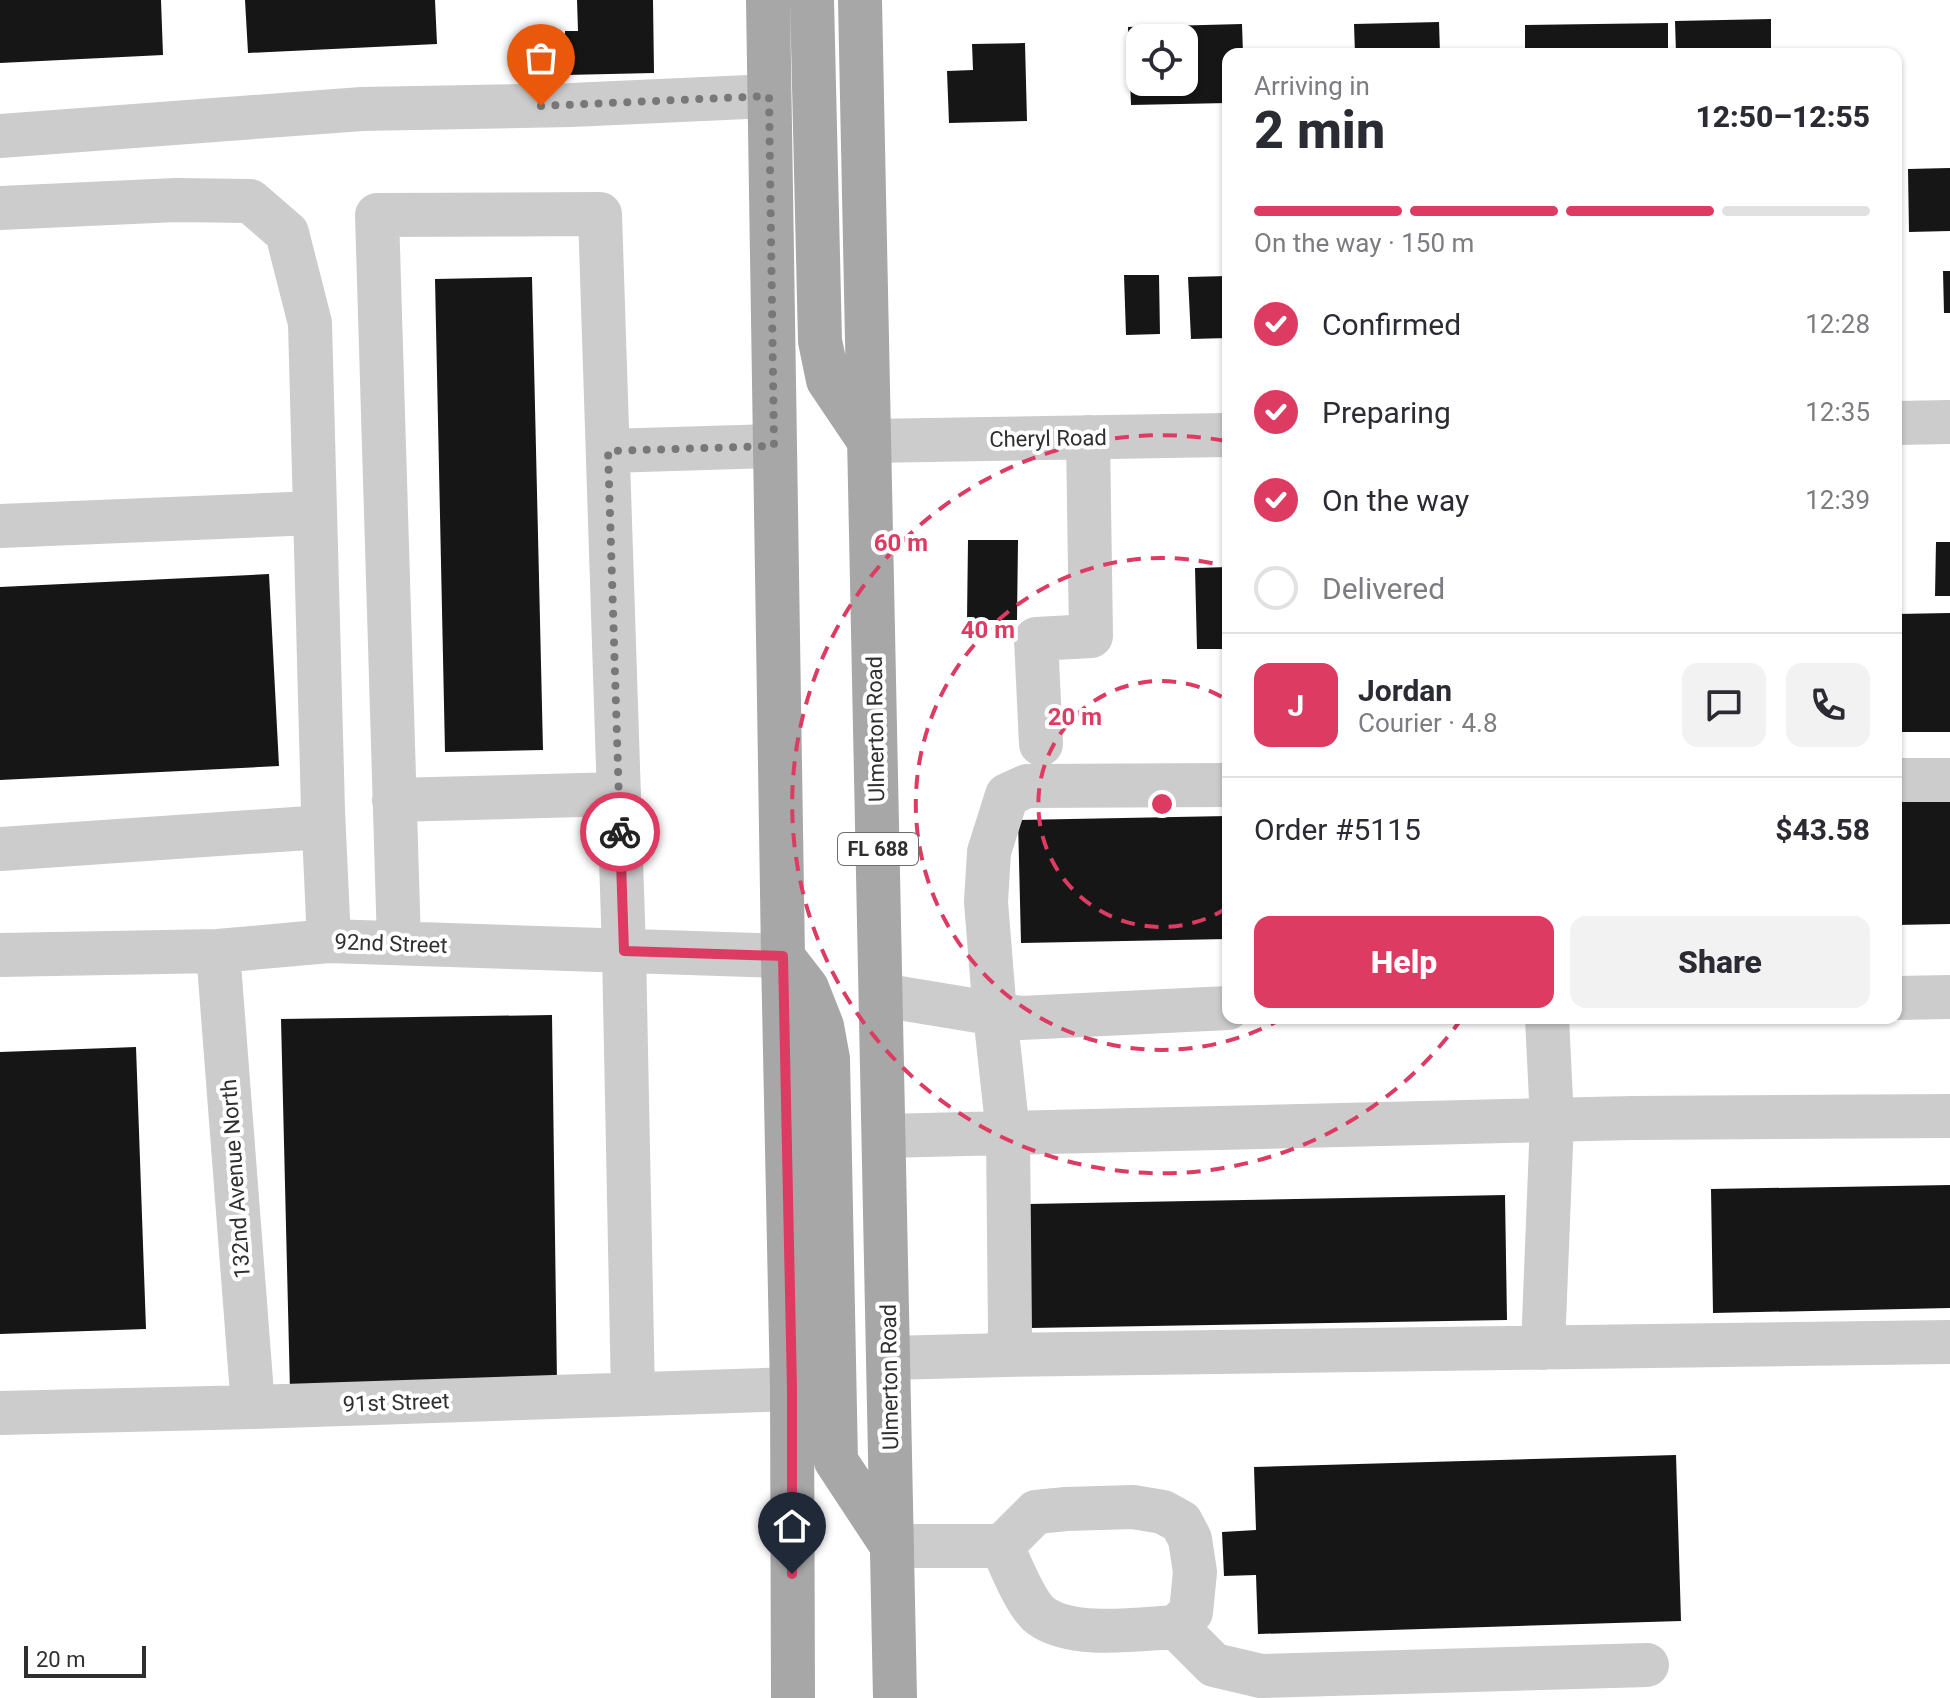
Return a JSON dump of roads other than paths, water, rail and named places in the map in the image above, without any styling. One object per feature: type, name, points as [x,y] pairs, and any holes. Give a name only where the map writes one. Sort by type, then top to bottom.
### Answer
[{"type":"main road","points":[[768,0],[792,1389],[793,1698]]},
{"type":"main road","points":[[812,0],[820,341],[828,380],[869,441]]},
{"type":"main road","name":"Ulmerton Road","points":[[860,0],[895,1698]]},
{"type":"main road","points":[[783,956],[807,988],[822,1026],[828,1059],[836,1461],[892,1546]]},
{"type":"street","points":[[0,136],[362,109],[571,105],[769,96]]},
{"type":"street","points":[[0,208],[176,200],[250,201],[287,233],[310,323],[323,827],[329,941]]},
{"type":"street","points":[[399,943],[377,215],[600,214],[624,951],[633,1394]]},
{"type":"street","points":[[1902,423],[1950,422]]},
{"type":"street","name":"Cheryl Road","points":[[869,441],[1222,435]]},
{"type":"street","points":[[1041,744],[1036,639],[1091,636],[1088,437]]},
{"type":"street","points":[[608,451],[774,446]]},
{"type":"street","points":[[0,526],[314,513]]},
{"type":"street","points":[[1902,780],[1950,780]]},
{"type":"street","points":[[1006,1355],[1010,1333],[1008,1133],[986,918],[989,852],[1007,795],[1027,786],[1222,785]]},
{"type":"street","points":[[394,800],[619,794]]},
{"type":"street","points":[[0,849],[323,827]]},
{"type":"street","name":"92nd Street","points":[[0,955],[218,951],[329,941],[783,956]]},
{"type":"street","name":"132nd Avenue North","points":[[218,951],[253,1407]]},
{"type":"street","points":[[881,995],[1021,1018],[1222,1008]]},
{"type":"street","points":[[1902,998],[1950,997]]},
{"type":"street","points":[[1543,1348],[1552,1120],[1547,1024]]},
{"type":"street","points":[[884,1136],[1552,1120],[1950,1116]]},
{"type":"street","points":[[889,1358],[1950,1342]]},
{"type":"street","name":"91st Street","points":[[0,1413],[792,1389]]},
{"type":"street","points":[[892,1546],[1002,1546],[1036,1512],[1133,1507],[1163,1512],[1181,1522],[1190,1539],[1195,1572],[1191,1612],[1176,1627],[1104,1631],[1063,1626],[1039,1616],[1022,1590],[1002,1546]]},
{"type":"street","points":[[1176,1627],[1214,1665],[1261,1676],[1647,1665]]}]
